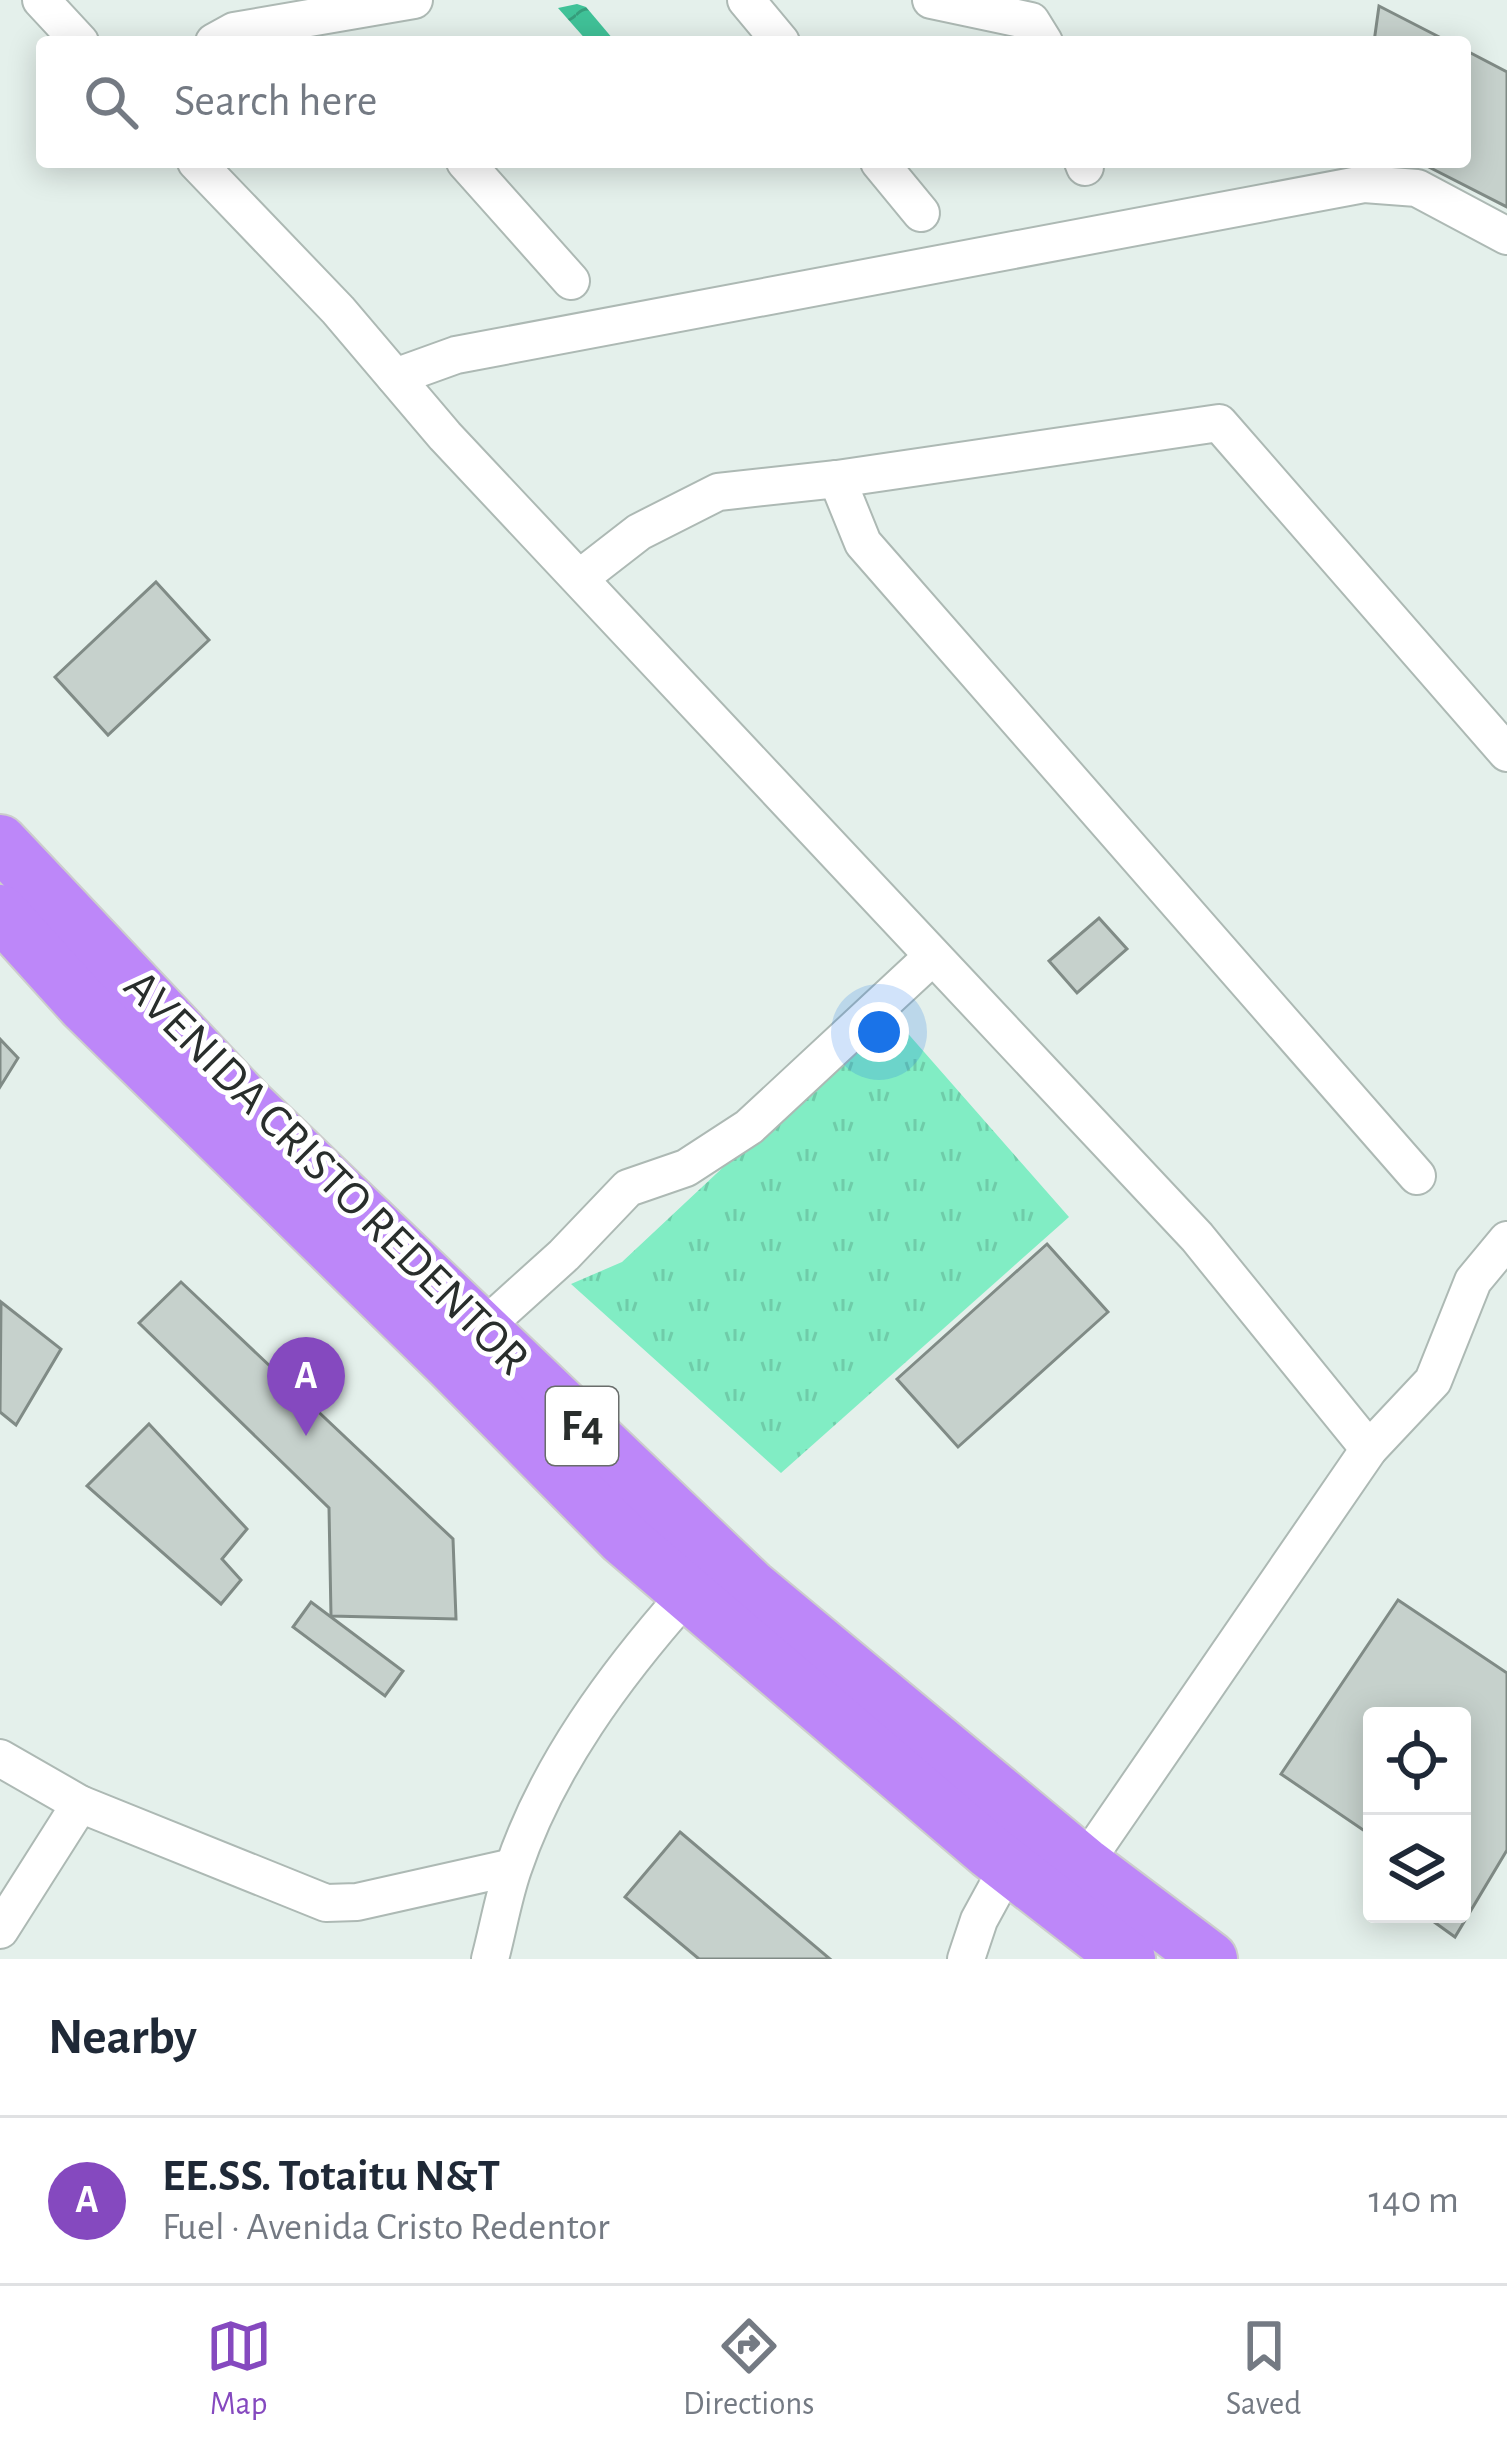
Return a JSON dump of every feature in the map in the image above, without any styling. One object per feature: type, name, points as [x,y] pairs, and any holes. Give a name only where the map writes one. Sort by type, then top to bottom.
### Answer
[{"type":"highway","name":"AVENIDA CRISTO REDENTOR","points":[[0,842],[249,1106],[750,1586],[1084,1864],[1210,1959]]},
{"type":"highway","name":"AVENIDA CRISTO REDENTOR","points":[[0,912],[101,1022],[624,1540],[1009,1865],[1128,1959]]},
{"type":"street","points":[[40,0],[74,36]]},
{"type":"street","points":[[225,36],[234,31],[346,29],[415,0]]},
{"type":"street","points":[[746,0],[776,36]]},
{"type":"street","points":[[931,0],[1030,22],[1040,36]]},
{"type":"street","points":[[202,168],[338,310],[446,436],[1197,1237],[1369,1449]]},
{"type":"street","points":[[470,168],[571,281]]},
{"type":"street","points":[[884,168],[921,213]]},
{"type":"street","points":[[395,377],[456,355],[1364,184],[1417,188],[1507,236]]},
{"type":"street","points":[[581,578],[639,532],[718,492],[1220,422],[1507,753]]},
{"type":"street","points":[[837,479],[863,543],[1417,1176]]},
{"type":"street","points":[[481,1330],[564,1255],[628,1188],[686,1168],[749,1127],[932,957]]},
{"type":"street","points":[[1084,1864],[1369,1449],[1433,1382],[1473,1281],[1507,1240]]},
{"type":"street","points":[[490,1959],[514,1867],[566,1755],[643,1643],[686,1595]]},
{"type":"street","points":[[0,1758],[80,1804],[326,1903],[357,1902],[514,1867]]},
{"type":"street","points":[[0,1930],[80,1804]]},
{"type":"street","points":[[966,1959],[979,1920],[1009,1865]]},
{"type":"green space","points":[[889,1012],[1069,1217],[781,1473],[571,1284],[622,1262]]},
{"type":"water","points":[[586,7],[610,36],[583,36],[558,8]]},
{"type":"building","points":[[1379,6],[1437,36],[1375,36]]},
{"type":"building","points":[[1471,53],[1507,72],[1507,207],[1431,168],[1471,168]]},
{"type":"building","points":[[156,582],[209,640],[108,735],[55,677]]},
{"type":"building","points":[[1099,918],[1127,949],[1077,993],[1049,961]]},
{"type":"building","points":[[0,1039],[18,1058],[0,1087]]},
{"type":"building","points":[[1047,1244],[1108,1312],[958,1447],[897,1379]]},
{"type":"building","points":[[181,1282],[453,1539],[456,1619],[331,1616],[329,1508],[139,1323]]},
{"type":"building","points":[[1,1302],[61,1349],[16,1425],[0,1412]]},
{"type":"building","points":[[149,1424],[247,1529],[222,1559],[241,1580],[221,1604],[87,1486]]},
{"type":"building","points":[[1398,1600],[1507,1673],[1507,1850],[1471,1910],[1471,1707],[1363,1707],[1363,1830],[1281,1774]]},
{"type":"building","points":[[311,1602],[403,1671],[385,1696],[293,1627]]},
{"type":"building","points":[[680,1832],[830,1959],[699,1959],[625,1897]]},
{"type":"building","points":[[1436,1923],[1463,1923],[1455,1937]]},
{"type":"place","name":"EE.SS. Totaitu N&T","points":[[306,1436]]}]
